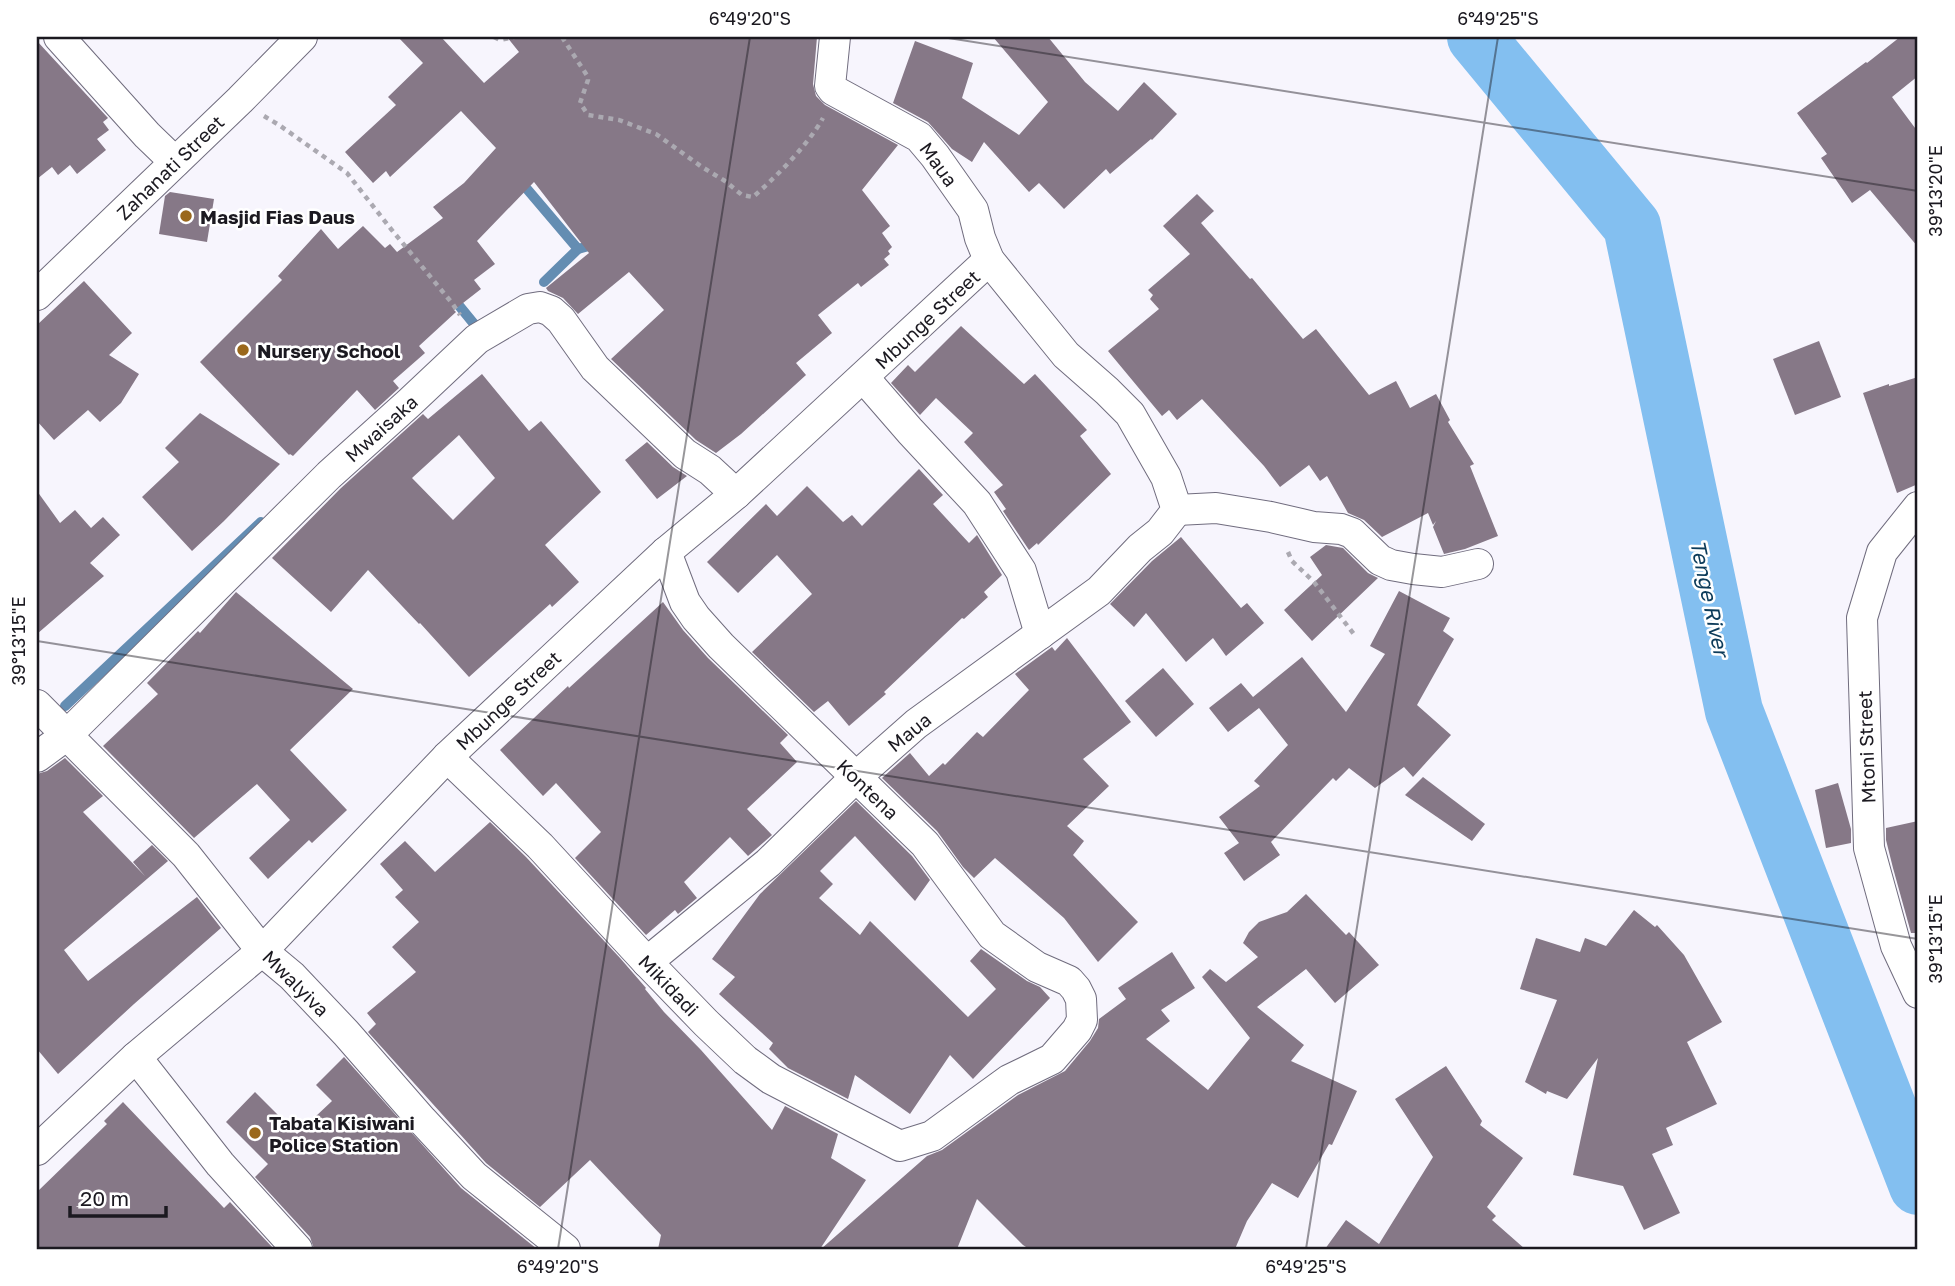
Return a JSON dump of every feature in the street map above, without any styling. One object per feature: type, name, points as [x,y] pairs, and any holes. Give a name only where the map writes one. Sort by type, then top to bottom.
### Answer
[{"type":"street","points":[[59,37],[146,135],[174,162]]},
{"type":"street","name":"Zahanati Street","points":[[37,295],[302,37]]},
{"type":"street","points":[[833,90],[830,83],[835,37]]},
{"type":"street","name":"Maua","points":[[647,962],[768,863],[856,777],[916,724],[1099,591],[1140,548],[1160,532],[1177,510],[1166,477],[1130,414],[1066,355],[989,260],[973,210],[919,136],[833,90]]},
{"type":"street","name":"Mbunge Street","points":[[37,1150],[136,1057],[262,951],[447,757],[666,552],[736,494],[989,260]]},
{"type":"street","name":"Mwaisaka","points":[[37,757],[67,735],[328,475],[477,339],[528,309],[540,307],[551,311],[561,320],[595,368],[685,454],[709,470],[736,494]]},
{"type":"street","points":[[863,378],[977,503],[1021,572],[1040,634]]},
{"type":"street","name":"Mtoni Street","points":[[1918,507],[1882,552],[1862,618],[1869,849],[1896,946],[1918,993]]},
{"type":"street","points":[[1177,510],[1216,508],[1314,527],[1341,528],[1352,533],[1380,560],[1391,565],[1443,572],[1478,564]]},
{"type":"street","name":"Kontena","points":[[666,552],[685,602],[721,646],[925,844],[992,935],[1037,967],[1069,981],[1081,999],[1082,1020],[1077,1030],[1052,1059],[1009,1080],[932,1136]]},
{"type":"street","name":"Mwalyiva","points":[[37,705],[186,855],[262,951],[292,976],[346,1033],[474,1177],[565,1249]]},
{"type":"street","name":"Mikidadi","points":[[447,757],[540,846],[647,962],[745,1060],[771,1079],[900,1146],[932,1136]]},
{"type":"street","points":[[136,1057],[220,1164],[298,1249]]},
{"type":"path","points":[[494,37],[500,40],[514,37]]},
{"type":"path","points":[[562,37],[566,39],[587,77],[580,103],[588,115],[619,120],[656,134],[746,197],[756,195],[795,155],[822,121],[833,90]]},
{"type":"path","points":[[240,100],[347,173],[452,303],[477,339]]},
{"type":"path","points":[[1271,517],[1292,561],[1314,582],[1356,637]]},
{"type":"building","points":[[398,37],[441,37],[484,83],[519,52],[507,37],[817,37],[813,84],[816,96],[825,105],[898,145],[862,190],[890,226],[882,233],[892,247],[888,251],[890,254],[884,259],[889,265],[861,287],[858,283],[818,315],[832,333],[796,363],[806,375],[716,453],[696,440],[611,359],[664,310],[629,272],[578,314],[563,298],[548,291],[546,288],[589,253],[534,182],[477,241],[495,264],[474,280],[481,289],[454,310],[456,312],[419,346],[425,353],[393,381],[399,388],[375,410],[357,390],[293,456],[289,455],[200,362],[282,280],[278,276],[321,229],[338,249],[363,226],[385,248],[390,244],[397,252],[443,218],[433,207],[464,183],[496,148],[461,111],[390,177],[386,171],[373,183],[345,152],[396,105],[388,97],[423,63]]},
{"type":"building","points":[[993,37],[1048,37],[1085,82],[1118,111],[1144,82],[1177,114],[1152,140],[1110,174],[1106,169],[1064,209],[1039,183],[1029,192],[984,142],[972,162],[952,149],[928,122],[893,103],[915,41],[973,63],[962,98],[1019,135],[1048,102]]},
{"type":"building","points":[[1900,37],[1918,37],[1918,76],[1892,97],[1918,132],[1918,247],[1870,190],[1852,203],[1821,158],[1827,154],[1797,113]]},
{"type":"building","points":[[37,41],[108,118],[103,122],[109,130],[97,139],[106,150],[77,174],[70,165],[58,175],[52,167],[37,179]]},
{"type":"building","name":"Masjid Fias Daus","points":[[170,192],[214,199],[207,242],[159,234],[165,196]]},
{"type":"building","points":[[1197,194],[1214,211],[1201,223],[1303,339],[1316,329],[1369,395],[1396,381],[1410,408],[1436,394],[1450,420],[1448,422],[1474,464],[1470,466],[1498,536],[1444,554],[1433,527],[1436,521],[1433,525],[1428,513],[1382,537],[1364,520],[1348,513],[1327,476],[1320,481],[1309,465],[1280,487],[1202,399],[1177,420],[1169,410],[1162,416],[1108,351],[1159,309],[1150,299],[1153,295],[1148,290],[1190,254],[1163,226]]},
{"type":"building","points":[[84,281],[132,333],[109,355],[139,374],[121,403],[100,422],[88,410],[54,440],[37,421],[37,325]]},
{"type":"building","points":[[961,326],[1024,384],[1035,374],[1087,430],[1080,436],[1111,474],[1038,545],[1037,543],[1029,550],[1003,511],[1006,509],[994,492],[1003,485],[964,442],[973,433],[936,398],[920,415],[891,383],[908,365],[915,372]]},
{"type":"building","points":[[1819,341],[1841,397],[1795,415],[1773,359]]},
{"type":"building","points":[[482,374],[529,431],[541,421],[601,492],[545,545],[579,582],[552,607],[550,604],[469,677],[368,570],[331,612],[272,558],[341,488],[423,414],[428,419]],"holes":[[[459,435],[495,478],[453,520],[412,478]]]},
{"type":"building","points":[[1918,377],[1918,484],[1897,493],[1863,393]]},
{"type":"building","points":[[200,413],[280,464],[192,551],[142,497],[179,462],[165,448]]},
{"type":"building","points":[[647,442],[673,467],[687,476],[657,499],[625,460]]},
{"type":"building","points":[[919,469],[943,495],[933,504],[969,543],[977,535],[1002,575],[984,592],[988,597],[962,618],[884,692],[886,694],[849,726],[828,701],[814,712],[752,652],[812,594],[777,555],[738,593],[707,562],[766,504],[777,516],[807,486],[843,522],[852,515],[862,526]]},
{"type":"building","points":[[37,491],[60,523],[75,510],[91,528],[103,517],[120,535],[90,563],[104,576],[37,634]]},
{"type":"building","points":[[1181,537],[1241,608],[1247,603],[1264,623],[1226,656],[1213,638],[1186,662],[1146,613],[1134,627],[1110,604],[1152,561]]},
{"type":"building","points":[[1326,545],[1343,548],[1368,573],[1378,578],[1312,641],[1284,610],[1322,575],[1310,557]]},
{"type":"building","points":[[1399,591],[1450,618],[1443,631],[1454,639],[1417,705],[1451,735],[1413,777],[1404,767],[1375,788],[1349,768],[1336,781],[1333,778],[1271,842],[1280,855],[1244,881],[1224,853],[1239,843],[1219,817],[1260,786],[1254,781],[1288,745],[1259,708],[1228,732],[1209,708],[1241,683],[1253,697],[1302,657],[1346,712],[1385,654],[1370,646]]},
{"type":"building","points":[[236,592],[353,689],[290,750],[347,810],[312,843],[309,840],[268,879],[249,858],[290,820],[257,784],[194,838],[103,746],[158,694],[147,683],[198,631],[200,633]]},
{"type":"building","points":[[663,602],[708,658],[788,735],[780,743],[797,762],[747,809],[772,835],[748,856],[730,837],[684,882],[697,898],[678,914],[675,910],[646,935],[575,858],[601,832],[556,783],[543,796],[500,750]]},
{"type":"building","points":[[1067,638],[1131,722],[1083,759],[1109,786],[1067,826],[1084,841],[1073,855],[1138,922],[1098,962],[1064,918],[995,858],[974,878],[937,831],[882,778],[910,753],[929,776],[943,763],[945,765],[977,732],[983,737],[1029,690],[1015,674],[1052,647],[1055,651]]},
{"type":"building","points":[[1163,668],[1194,704],[1156,737],[1125,701]]},
{"type":"building","points":[[65,758],[103,796],[83,812],[145,876],[133,862],[152,845],[168,861],[64,950],[88,981],[197,897],[221,928],[58,1074],[37,1049],[37,774],[47,771]]},
{"type":"building","points":[[1423,777],[1485,824],[1472,841],[1405,795]]},
{"type":"building","points":[[1838,783],[1851,829],[1851,843],[1826,848],[1815,790]]},
{"type":"building","points":[[856,801],[912,856],[930,880],[915,901],[855,836],[820,871],[833,884],[819,898],[860,935],[870,921],[968,1017],[996,989],[970,961],[981,949],[1040,987],[1050,998],[973,1079],[950,1055],[910,1114],[855,1075],[848,1099],[788,1068],[769,1049],[773,1043],[719,994],[735,977],[712,959],[760,894]]},
{"type":"building","points":[[1918,821],[1918,933],[1911,933],[1886,840],[1886,828]]},
{"type":"building","points":[[490,822],[620,958],[664,1012],[772,1130],[785,1106],[838,1134],[831,1158],[866,1180],[820,1249],[658,1249],[661,1235],[590,1160],[540,1207],[486,1163],[368,1032],[376,1024],[367,1013],[416,972],[392,947],[419,922],[395,897],[403,890],[380,864],[405,841],[435,872]]},
{"type":"building","points":[[1306,894],[1346,935],[1349,932],[1379,965],[1335,1003],[1306,969],[1257,1007],[1304,1045],[1291,1061],[1357,1091],[1332,1145],[1329,1144],[1298,1198],[1272,1183],[1247,1221],[1235,1249],[1029,1249],[977,1199],[957,1249],[821,1249],[927,1156],[942,1150],[1018,1095],[1065,1071],[1090,1041],[1098,1028],[1099,1019],[1126,999],[1118,988],[1172,952],[1195,988],[1161,1010],[1170,1021],[1146,1039],[1208,1090],[1250,1038],[1202,977],[1210,969],[1226,982],[1258,957],[1243,943],[1249,932],[1259,922],[1287,912]]},
{"type":"building","points":[[1634,910],[1655,927],[1657,925],[1684,955],[1722,1022],[1687,1042],[1717,1104],[1666,1128],[1673,1145],[1652,1154],[1680,1213],[1644,1230],[1623,1186],[1573,1175],[1598,1058],[1567,1099],[1547,1091],[1546,1094],[1525,1082],[1557,1000],[1520,989],[1536,938],[1580,952],[1585,938],[1606,946]]},
{"type":"building","points":[[344,1057],[461,1188],[537,1249],[314,1249],[310,1237],[255,1177],[268,1164],[226,1122],[255,1092],[297,1134],[332,1101],[316,1085]]},
{"type":"building","points":[[1446,1066],[1482,1121],[1480,1125],[1523,1158],[1487,1207],[1496,1216],[1492,1220],[1525,1249],[1325,1249],[1346,1220],[1379,1244],[1433,1157],[1395,1099]]},
{"type":"building","points":[[123,1102],[224,1208],[230,1202],[274,1249],[37,1249],[37,1192],[107,1124],[104,1121]]},
{"type":"waterway","name":"Tenge River","points":[[1476,37],[1632,226],[1734,711],[1918,1186]]},
{"type":"waterway","points":[[527,189],[578,249]]},
{"type":"waterway","points":[[544,282],[578,249],[596,244]]},
{"type":"waterway","points":[[452,297],[479,330]]},
{"type":"waterway","points":[[65,706],[261,522]]},
{"type":"place","name":"Masjid Fias Daus","points":[[186,216]]},
{"type":"place","name":"Nursery School","points":[[243,350]]},
{"type":"place","name":"Tabata Kisiwani Police Station","points":[[255,1133]]}]
